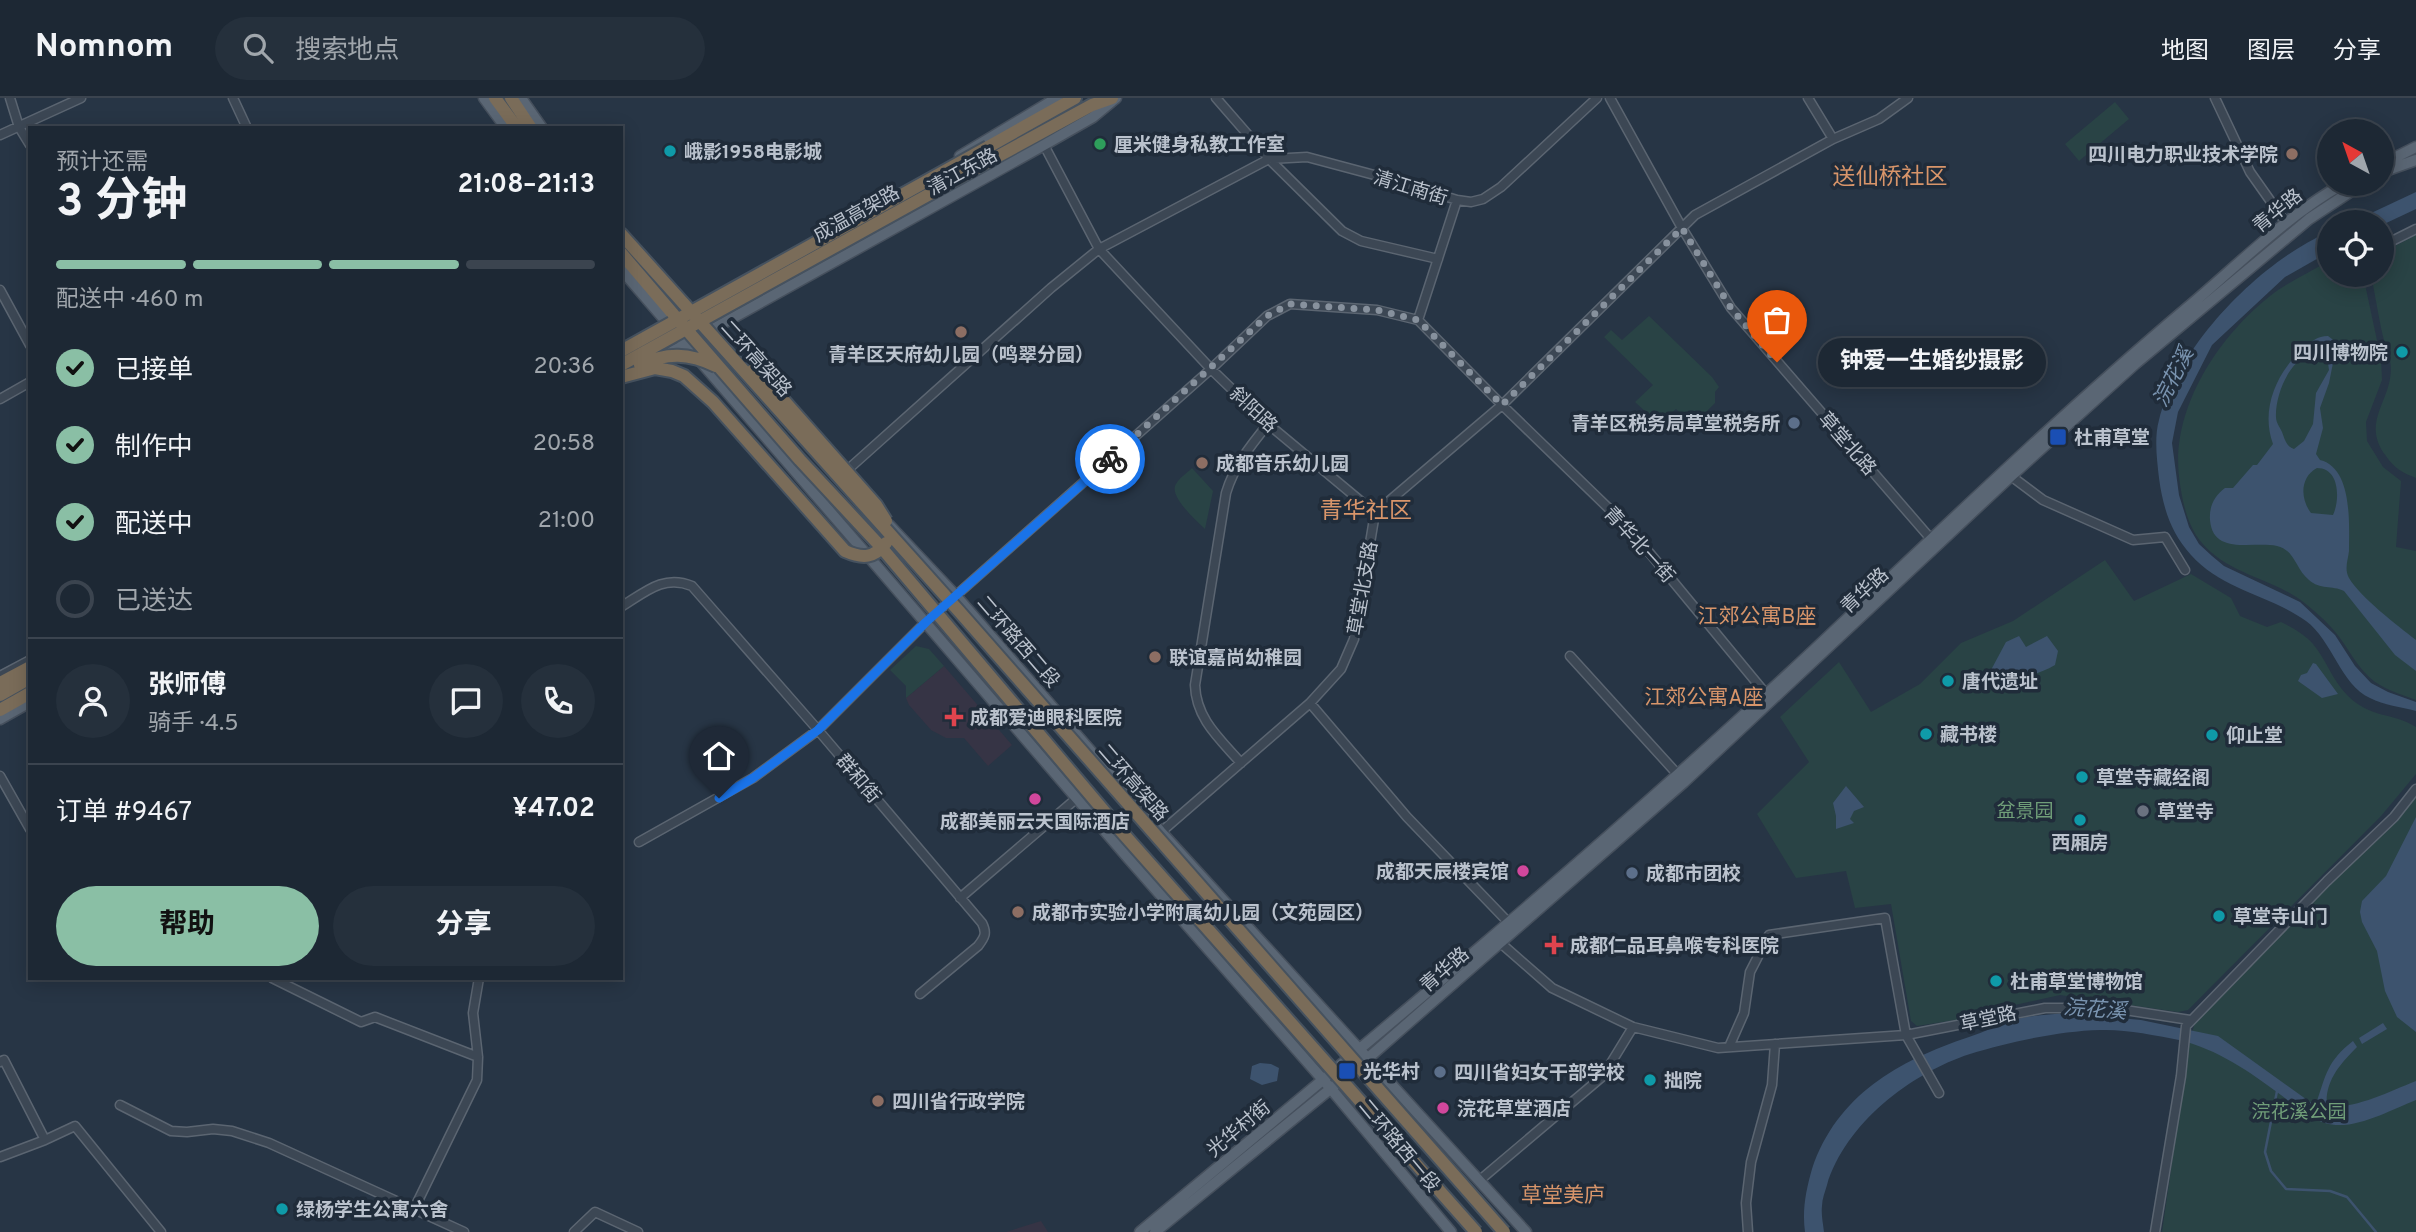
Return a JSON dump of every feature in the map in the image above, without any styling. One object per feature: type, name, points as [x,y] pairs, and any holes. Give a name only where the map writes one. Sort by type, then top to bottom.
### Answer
[{"type":"highway","points":[[495,98],[516,126]]},
{"type":"highway","points":[[511,98],[530,126]]},
{"type":"highway","name":"成温高架路","points":[[623,364],[990,153],[1075,98]]},
{"type":"highway","name":"成温高架路","points":[[623,348],[990,153],[1092,105],[1114,98]]},
{"type":"highway","name":"二环高架路","points":[[623,236],[958,610],[1504,1232]]},
{"type":"highway","name":"二环高架路","points":[[623,255],[800,460],[881,547],[1121,830],[1476,1232]]},
{"type":"highway","points":[[623,376],[655,368],[684,376],[713,402],[838,545],[859,557],[875,554],[886,542],[888,532],[884,515],[778,394],[710,331]]},
{"type":"highway","points":[[623,376],[655,358],[670,355],[690,356],[721,369]]},
{"type":"highway","points":[[0,683],[28,668]]},
{"type":"highway","points":[[0,692],[28,679]]},
{"type":"highway","points":[[0,710],[28,694]]},
{"type":"main road","points":[[484,98],[505,126]]},
{"type":"main road","points":[[521,98],[541,126]]},
{"type":"main road","name":"清江东路","points":[[623,348],[1057,98]]},
{"type":"main road","name":"清江东路","points":[[623,376],[710,331],[1044,145],[1093,117],[1114,98]]},
{"type":"main road","points":[[2394,158],[2416,147]]},
{"type":"main road","points":[[2394,168],[2416,160]]},
{"type":"main road","name":"青华路","points":[[1359,1050],[1497,940],[1509,923],[1681,778],[1766,694],[2041,436],[2286,223],[2325,196]]},
{"type":"main road","name":"青华路","points":[[1367,1059],[1681,778],[2135,364],[2309,219],[2343,196]]},
{"type":"main road","name":"二环路西二段","points":[[623,230],[841,476],[956,596],[1161,832],[1359,1050]]},
{"type":"main road","points":[[623,271],[1323,1080]]},
{"type":"main road","points":[[0,692],[28,674]]},
{"type":"main road","points":[[0,719],[28,703]]},
{"type":"main road","name":"光华村街","points":[[1140,1232],[1359,1050]]},
{"type":"main road","name":"二环路西一段","points":[[1359,1050],[1526,1232]]},
{"type":"main road","name":"光华村街","points":[[1155,1232],[1367,1059]]},
{"type":"main road","name":"二环路西一段","points":[[1323,1080],[1451,1232]]},
{"type":"street","points":[[10,98],[19,127],[28,142]]},
{"type":"street","points":[[0,135],[81,98]]},
{"type":"street","points":[[233,98],[246,126]]},
{"type":"street","points":[[1216,98],[1269,159],[1342,231],[1361,241],[1438,259]]},
{"type":"street","name":"清江南街","points":[[1269,159],[1307,158],[1471,202],[1483,199],[1501,187],[1597,98]]},
{"type":"street","name":"草堂北路","points":[[1610,98],[1682,228],[1742,323],[1931,539]]},
{"type":"street","points":[[1808,98],[1833,139]]},
{"type":"street","name":"草堂北支路","points":[[1161,832],[1334,679],[1351,646],[1374,513],[1502,405],[1695,215],[1833,139],[1879,120],[1908,98]]},
{"type":"street","points":[[2215,98],[2250,172],[2286,223]]},
{"type":"street","name":"斜阳路","points":[[1044,145],[1099,249],[1211,369],[1269,424],[1374,513]]},
{"type":"street","points":[[841,476],[1051,288],[1099,249],[1269,159]]},
{"type":"street","points":[[1418,320],[1457,200]]},
{"type":"street","points":[[2394,240],[2416,229]]},
{"type":"street","points":[[0,290],[28,341]]},
{"type":"street","points":[[639,842],[753,778],[818,730],[926,622],[1267,316],[1290,304],[1377,310],[1418,320],[1502,405]]},
{"type":"street","points":[[0,399],[28,383]]},
{"type":"street","name":"青华北一街","points":[[1502,405],[1629,527],[1766,694]]},
{"type":"street","points":[[1241,763],[1207,725],[1200,713],[1195,685],[1230,478],[1269,424]]},
{"type":"street","points":[[2011,476],[2043,500],[2133,540],[2165,537],[2185,570]]},
{"type":"street","name":"群和街","points":[[623,606],[660,583],[672,580],[692,586],[982,923],[986,931],[978,946],[920,994]]},
{"type":"street","points":[[1570,656],[1681,778]]},
{"type":"street","points":[[0,676],[28,661]]},
{"type":"street","points":[[1310,703],[1407,817],[1509,923]]},
{"type":"street","points":[[0,776],[28,825]]},
{"type":"street","points":[[2155,1232],[2188,1023],[2282,930],[2327,881],[2394,817],[2416,789]]},
{"type":"street","points":[[960,898],[1077,798]]},
{"type":"street","points":[[1729,1047],[1744,1013],[1750,972],[1769,935],[1885,918],[1906,1035],[1940,1093]]},
{"type":"street","name":"草堂路","points":[[1497,940],[1552,988],[1633,1027],[1718,1048],[1906,1035],[2045,1008],[2112,1008],[2188,1023]]},
{"type":"street","points":[[276,980],[361,1022],[375,1017],[478,1057]]},
{"type":"street","points":[[414,1209],[477,1080],[478,1057],[473,1013],[479,980]]},
{"type":"street","points":[[1480,1180],[1603,1076],[1633,1027]]},
{"type":"street","points":[[1748,1232],[1746,1203],[1751,1162],[1772,1085],[1775,1044]]},
{"type":"street","points":[[0,1062],[4,1060],[45,1140]]},
{"type":"street","points":[[120,1105],[171,1131],[232,1131],[269,1143],[464,1232]]},
{"type":"street","points":[[0,1157],[75,1126],[161,1232]]},
{"type":"street","points":[[574,1232],[596,1212],[638,1232]]},
{"type":"shaded area","name":"成都爱迪眼科医院","points":[[944,666],[1012,745],[988,766],[964,738],[946,738],[931,730],[909,705],[906,698]]},
{"type":"shaded area","points":[[1041,1221],[1048,1232],[1006,1232]]},
{"type":"green space","points":[[2115,102],[2129,119],[2079,161],[2065,144]]},
{"type":"green space","name":"四川博物院","points":[[2416,235],[2416,478],[2396,467],[2386,456],[2378,443],[2376,431],[2391,374],[2390,358],[2373,287],[2394,287],[2394,247]]},
{"type":"green space","points":[[2317,268],[2317,287],[2366,287],[2381,359],[2382,380],[2366,422],[2367,441],[2383,467],[2401,481],[2396,547],[2416,551],[2416,700],[2385,688],[2369,677],[2335,632],[2302,601],[2237,569],[2212,553],[2193,530],[2187,515],[2180,484],[2178,457],[2181,431],[2200,380],[2231,334],[2270,296]]},
{"type":"green space","points":[[1649,316],[1719,387],[1715,392],[1715,403],[1693,425],[1676,409],[1659,424],[1635,402],[1653,385],[1604,337],[1611,330],[1622,340]]},
{"type":"green space","points":[[1192,468],[1213,491],[1205,529],[1184,508],[1176,495],[1176,484]]},
{"type":"green space","name":"盆景园","points":[[2105,560],[2134,601],[2191,574],[2231,598],[2240,616],[2267,627],[2281,622],[2306,637],[2322,656],[2342,689],[2356,703],[2416,727],[2416,774],[2381,816],[2188,1010],[2178,1012],[2060,995],[2001,1008],[1981,1016],[1917,1026],[1911,1021],[1891,904],[1855,908],[1846,871],[1796,878],[1757,814],[1809,762],[1780,717],[1839,662],[1871,712],[1920,684],[1961,643],[2013,621]]},
{"type":"green space","points":[[916,646],[929,649],[944,666],[906,698],[906,686],[890,670]]},
{"type":"green space","name":"浣花溪公园","points":[[2416,798],[2416,1232],[2162,1232],[2189,1044],[2195,1022]]},
{"type":"water","points":[[2416,192],[2416,209],[2394,219],[2394,210],[2378,210]]},
{"type":"water","points":[[2317,238],[2317,259],[2285,277],[2212,345],[2178,412],[2172,443],[2179,495],[2189,527],[2199,544],[2212,556],[2224,566],[2300,602],[2335,635],[2355,666],[2371,683],[2416,702],[2416,711],[2381,702],[2360,692],[2344,673],[2323,639],[2306,621],[2203,567],[2184,547],[2166,510],[2156,449],[2157,427],[2169,392],[2184,363],[2225,309],[2276,263]]},
{"type":"water","points":[[2324,336],[2336,342],[2336,348],[2329,383],[2320,408],[2323,428],[2316,454],[2320,460],[2331,465],[2344,485],[2349,513],[2348,575],[2354,586],[2370,602],[2416,640],[2416,671],[2395,655],[2344,591],[2313,583],[2283,548],[2226,543],[2218,539],[2213,531],[2210,515],[2215,498],[2225,488],[2233,488],[2253,465],[2257,465],[2273,444],[2269,431],[2270,404],[2279,379],[2294,357],[2315,339]],"holes":[[[2311,355],[2328,363],[2329,370],[2316,393],[2313,424],[2304,441],[2294,449],[2286,442],[2277,421],[2276,408],[2290,371],[2296,363]],[[2317,468],[2325,469],[2334,479],[2337,501],[2333,515],[2311,513],[2307,507],[2305,483],[2307,477]]]},
{"type":"water","points":[[2019,636],[2026,647],[2047,636],[2058,651],[2055,665],[2021,681],[2017,680],[2009,687],[1991,670],[2006,642]]},
{"type":"water","points":[[2313,663],[2338,694],[2322,698],[2298,681]]},
{"type":"water","points":[[1846,786],[1864,807],[1854,811],[1850,819],[1854,823],[1836,829],[1833,803]]},
{"type":"water","points":[[2416,817],[2416,1032],[2397,1017],[2385,991],[2377,951],[2362,922],[2360,912],[2362,901],[2386,876]]},
{"type":"water","points":[[2066,1013],[2141,1020],[2218,1036],[2316,1104],[2333,1062],[2353,1041],[2357,1047],[2339,1067],[2331,1082],[2327,1107],[2361,1102],[2416,1081],[2416,1100],[2371,1119],[2336,1125],[2307,1115],[2233,1062],[2207,1049],[2179,1040],[2129,1031],[2100,1030],[2068,1032],[2017,1041],[1948,1063],[1925,1074],[1883,1104],[1849,1141],[1836,1163],[1822,1201],[1824,1232],[1805,1232],[1806,1192],[1823,1143],[1837,1121],[1873,1084],[1918,1057],[2002,1024],[2026,1017]]},
{"type":"water","points":[[2383,1023],[2387,1029],[2362,1044],[2359,1038]]},
{"type":"water","points":[[1260,1063],[1279,1068],[1277,1081],[1262,1085],[1250,1079],[1252,1066]]},
{"type":"waterway","points":[[2277,1091],[2265,1152],[2271,1171],[2286,1189],[2330,1191],[2347,1197],[2376,1232]]},
{"type":"way so far","points":[[1110,459],[1267,316],[1290,304],[1377,310],[1418,320],[1502,405],[1682,228],[1731,308],[1777,362]]},
{"type":"place","name":"厘米健身私教工作室","points":[[1100,144]]},
{"type":"place","name":"峨影1958电影城","points":[[670,151]]},
{"type":"place","name":"四川电力职业技术学院","points":[[2292,154]]},
{"type":"place","name":"青羊区天府幼儿园（鸣翠分园）","points":[[961,332]]},
{"type":"place","name":"四川博物院","points":[[2402,352]]},
{"type":"place","name":"钟爱一生婚纱摄影","points":[[1777,362]]},
{"type":"place","name":"青羊区税务局草堂税务所","points":[[1794,423]]},
{"type":"place","name":"杜甫草堂","points":[[2058,437]]},
{"type":"place","name":"成都音乐幼儿园","points":[[1202,463]]},
{"type":"place","name":"联谊嘉尚幼稚园","points":[[1155,657]]},
{"type":"place","name":"唐代遗址","points":[[1948,681]]},
{"type":"place","name":"成都爱迪眼科医院","points":[[954,717]]},
{"type":"place","name":"藏书楼","points":[[1926,734]]},
{"type":"place","name":"仰止堂","points":[[2212,735]]},
{"type":"place","name":"草堂寺藏经阁","points":[[2082,777]]},
{"type":"place","name":"成都美丽云天国际酒店","points":[[1035,799]]},
{"type":"place","name":"草堂寺","points":[[2143,811]]},
{"type":"place","name":"西厢房","points":[[2080,820]]},
{"type":"place","name":"成都天辰楼宾馆","points":[[1523,871]]},
{"type":"place","name":"成都市团校","points":[[1632,873]]},
{"type":"place","name":"成都市实验小学附属幼儿园（文苑园区）","points":[[1018,912]]},
{"type":"place","name":"草堂寺山门","points":[[2219,916]]},
{"type":"place","name":"成都仁品耳鼻喉专科医院","points":[[1554,945]]},
{"type":"place","name":"杜甫草堂博物馆","points":[[1996,981]]},
{"type":"place","name":"光华村","points":[[1347,1071]]},
{"type":"place","name":"四川省妇女干部学校","points":[[1440,1072]]},
{"type":"place","name":"拙院","points":[[1650,1080]]},
{"type":"place","name":"四川省行政学院","points":[[878,1101]]},
{"type":"place","name":"浣花草堂酒店","points":[[1443,1108]]},
{"type":"place","name":"绿杨学生公寓六舍","points":[[282,1209]]},
{"type":"district","name":"送仙桥社区","points":[[1890,176]]},
{"type":"district","name":"青华社区","points":[[1366,510]]},
{"type":"district","name":"江郊公寓B座","points":[[1757,616]]},
{"type":"district","name":"江郊公寓A座","points":[[1704,697]]},
{"type":"district","name":"草堂美庐","points":[[1563,1195]]},
{"type":"route","points":[[719,798],[753,778],[818,730],[926,622],[1110,459]]},
{"type":"water label","name":"浣花溪","points":[[2173,377]]},
{"type":"water label","name":"浣花溪","points":[[2095,1009]]}]
